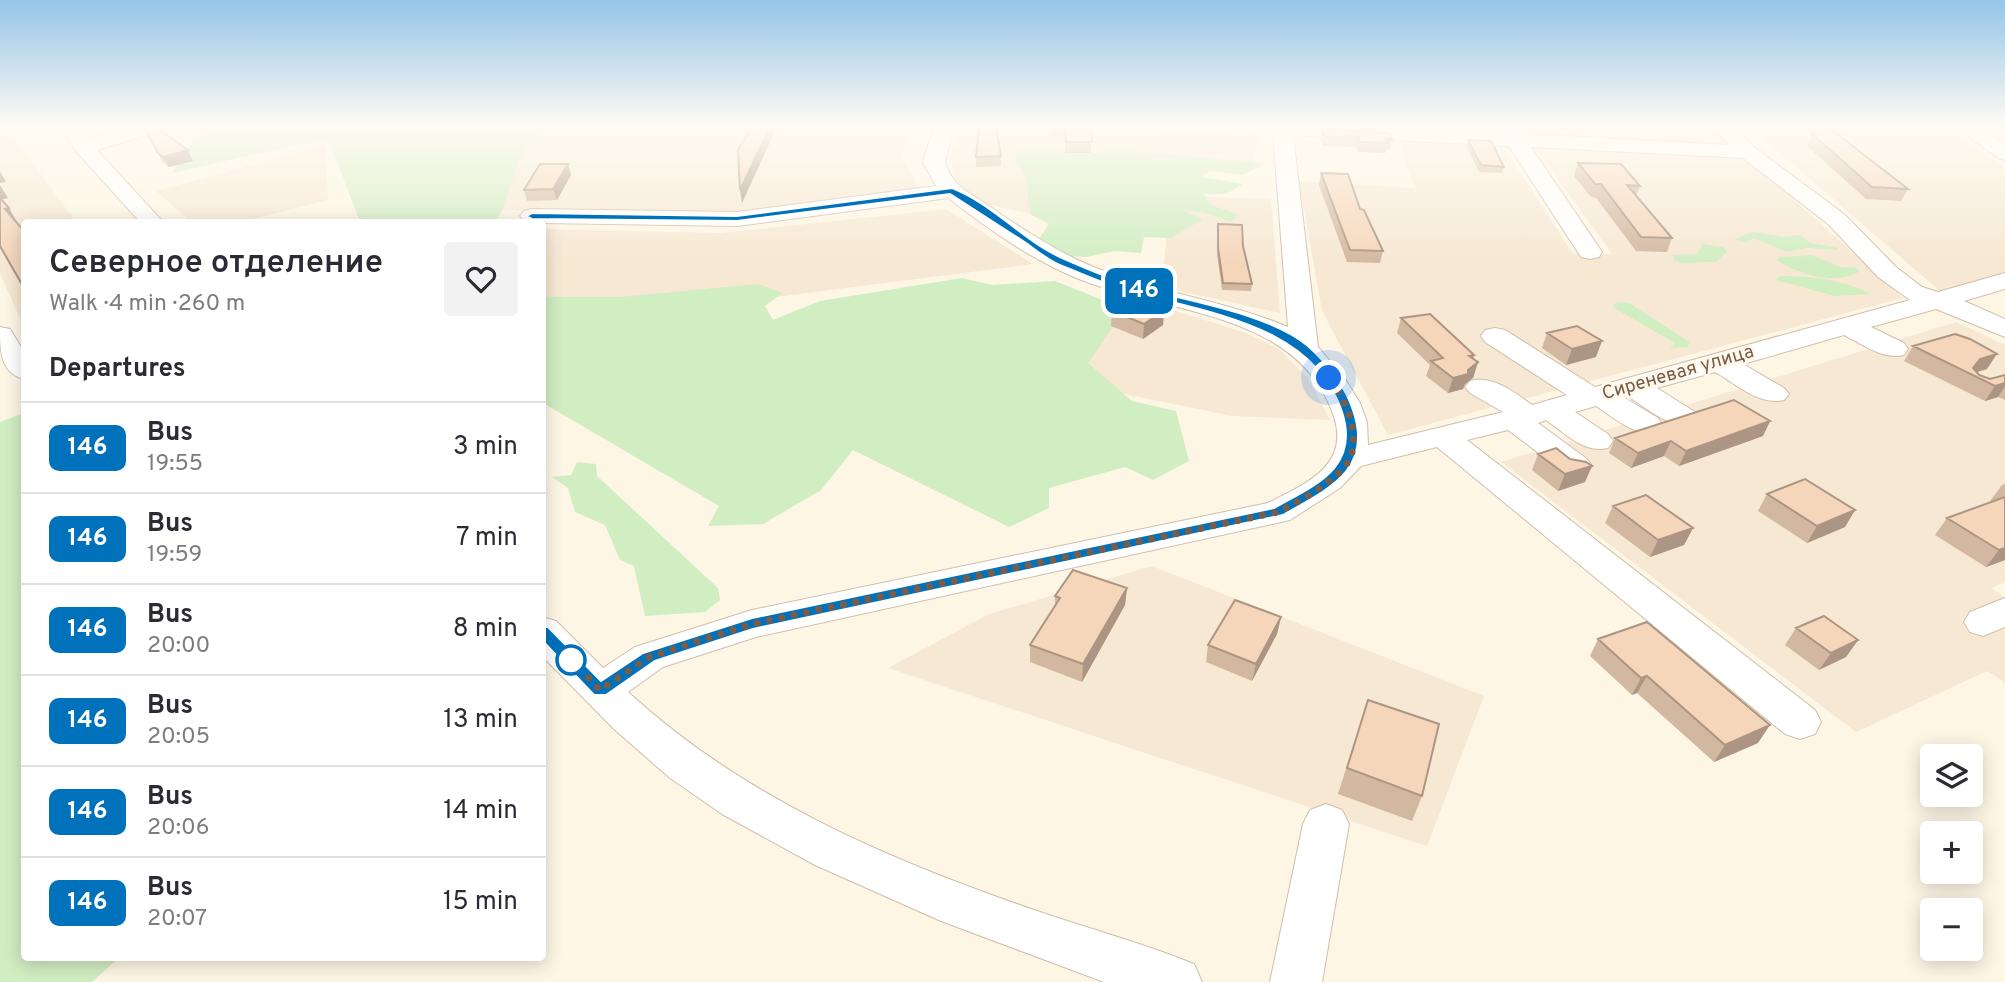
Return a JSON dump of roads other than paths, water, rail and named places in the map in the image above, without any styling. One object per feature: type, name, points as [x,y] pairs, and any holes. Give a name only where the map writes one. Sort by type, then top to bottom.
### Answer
[{"type":"street","points":[[107,173],[149,219]]},
{"type":"street","points":[[600,690],[649,657],[752,624],[1278,512],[1322,486],[1350,459],[1353,428],[1342,393],[1304,348],[1280,333],[1239,318],[1127,287],[1061,262],[952,191],[938,173]]},
{"type":"street","points":[[1287,173],[1304,348]]},
{"type":"street","points":[[1537,173],[1590,252]]},
{"type":"street","points":[[1775,173],[1836,219],[1886,272],[1913,292],[1965,310],[2005,329]]},
{"type":"street","points":[[532,216],[737,219],[952,191]]},
{"type":"street","name":"Сиреневая улица","points":[[1350,459],[1530,415],[2005,281]]},
{"type":"street","points":[[1847,326],[1894,349]]},
{"type":"street","points":[[0,335],[21,368]]},
{"type":"street","points":[[1495,337],[1647,425]]},
{"type":"street","points":[[1719,362],[1774,394]]},
{"type":"street","points":[[1632,386],[1684,418]]},
{"type":"street","points":[[1480,387],[1530,415],[1597,441]]},
{"type":"street","points":[[1530,415],[1576,466]]},
{"type":"street","points":[[1443,437],[1800,722]]},
{"type":"street","points":[[546,635],[600,690],[685,765],[773,821],[903,885],[1035,935],[1176,982]]},
{"type":"street","points":[[1296,982],[1326,824]]}]
